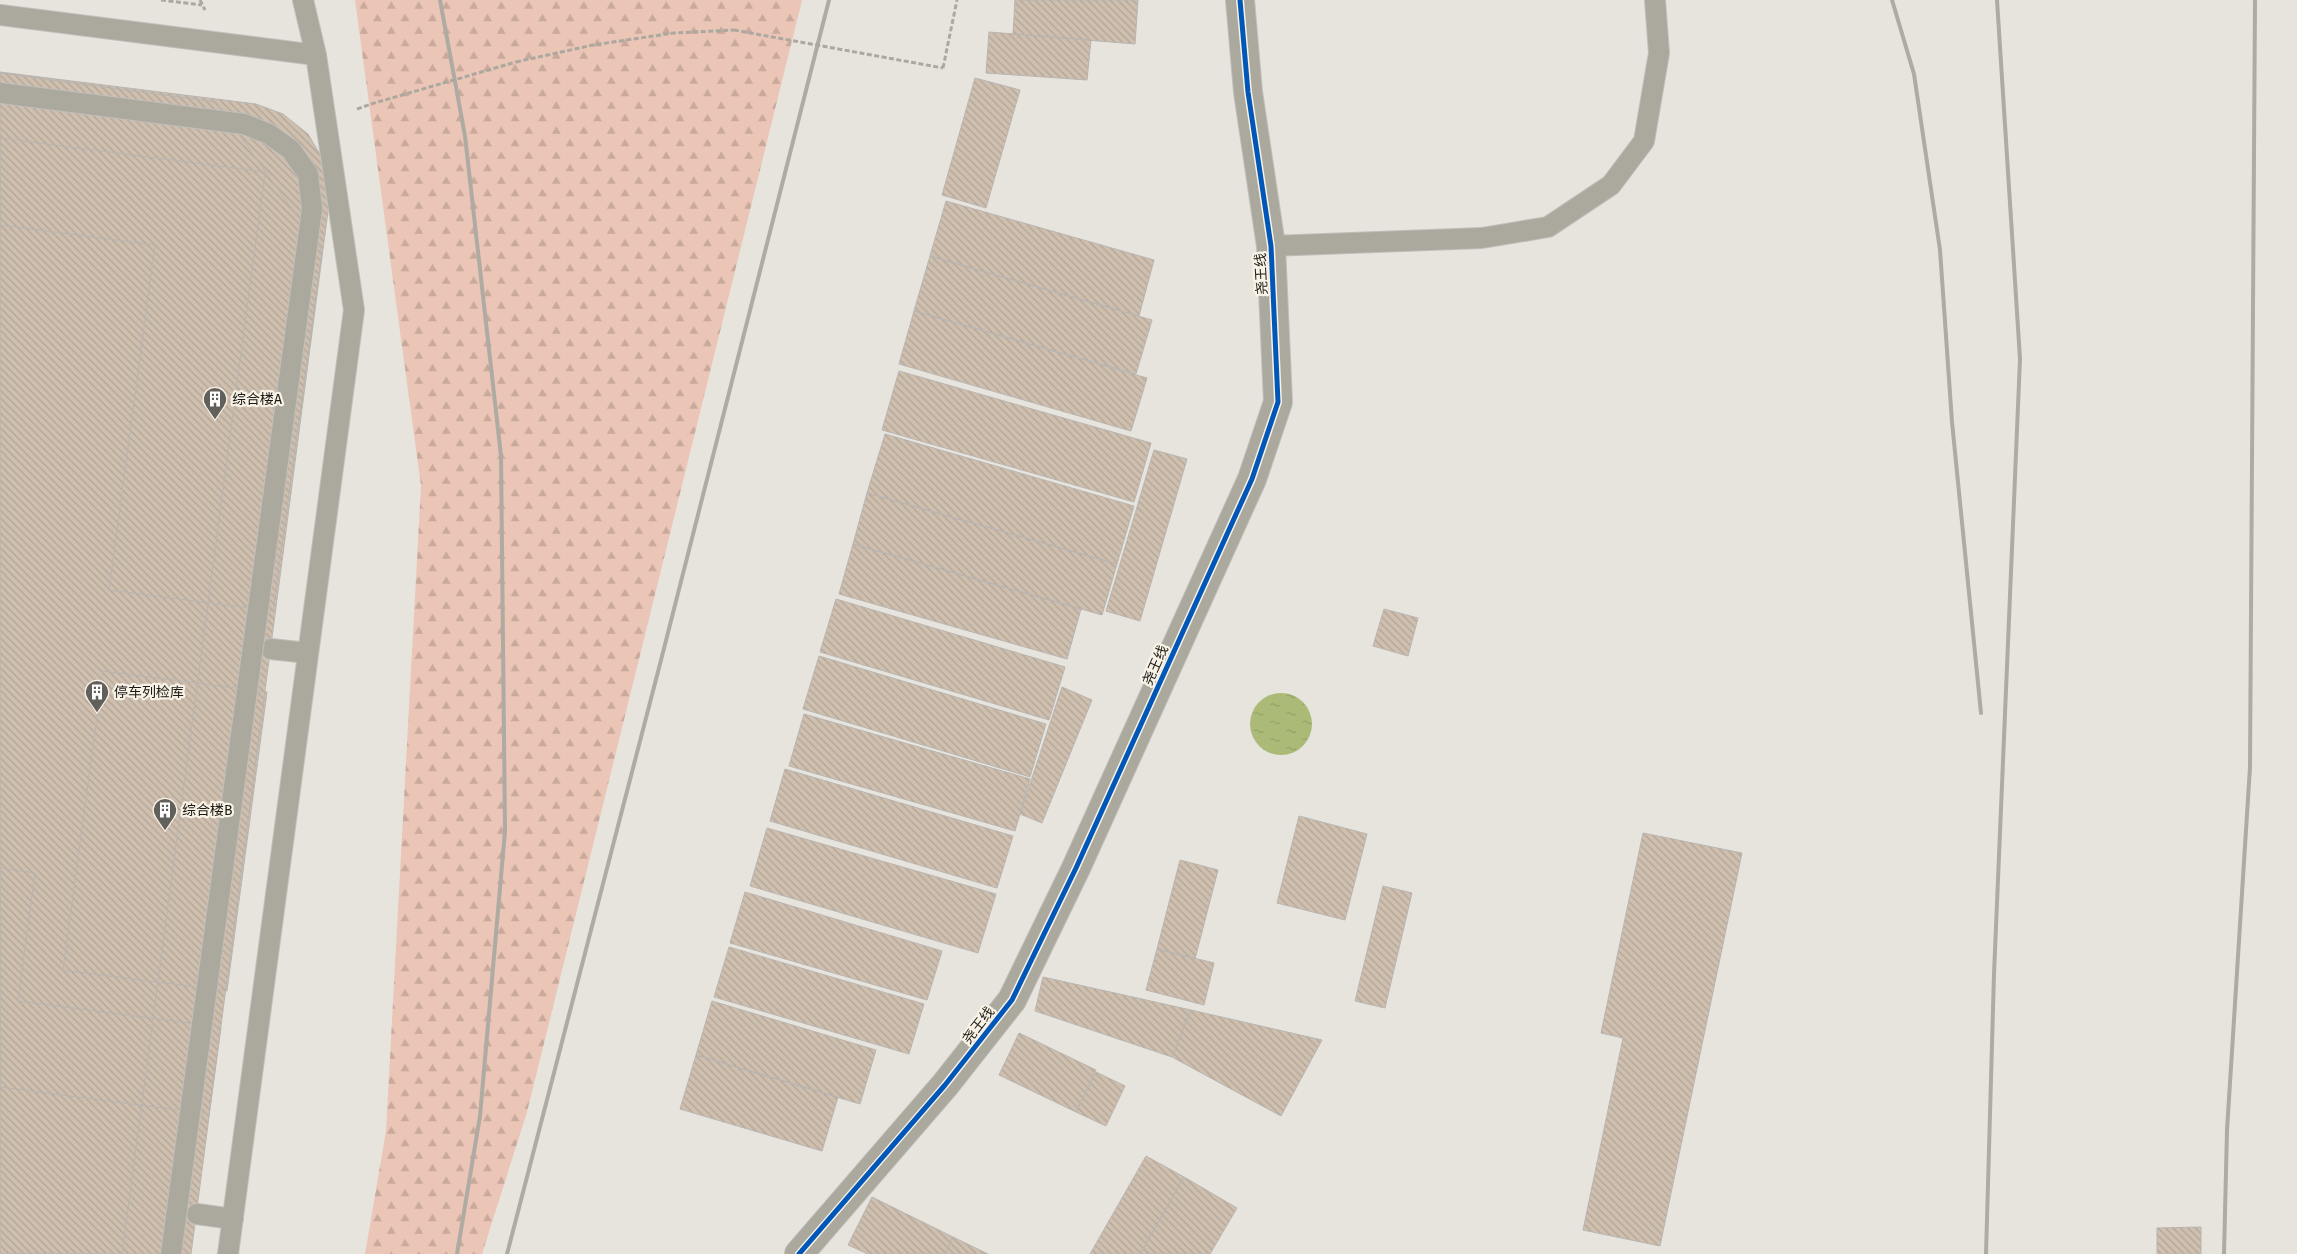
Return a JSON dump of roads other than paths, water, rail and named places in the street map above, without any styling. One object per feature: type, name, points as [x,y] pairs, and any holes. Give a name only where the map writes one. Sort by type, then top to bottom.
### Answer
[{"type":"street","name":"尧王线","points":[[799,1254],[945,1085],[1012,1000],[1076,868],[1252,479],[1278,402],[1271,246],[1248,92],[1240,0]]},
{"type":"lane","points":[[228,1254],[354,310],[316,55],[303,0]]},
{"type":"lane","points":[[1271,246],[1482,238],[1548,227],[1610,185],[1644,141],[1660,54],[1655,0]]},
{"type":"lane","points":[[0,15],[316,55]]},
{"type":"lane","points":[[0,93],[244,124],[269,134],[291,150],[308,174],[312,209],[171,1254]]},
{"type":"lane","points":[[271,648],[308,653]]},
{"type":"lane","points":[[197,1214],[233,1218]]},
{"type":"water","points":[[1275,693],[1287,693],[1303,702],[1310,712],[1312,724],[1310,736],[1303,746],[1287,755],[1275,755],[1264,750],[1255,741],[1250,730],[1250,718],[1255,707],[1264,698]]},
{"type":"railway","points":[[440,0],[465,136],[501,456],[505,831],[480,1116],[457,1254]]},
{"type":"railway","points":[[507,1254],[829,0]]},
{"type":"railway","points":[[1892,0],[1914,74],[1940,250],[1952,422],[1981,713]]},
{"type":"railway","points":[[1986,1254],[1994,974],[2020,359],[1997,0]]},
{"type":"railway","points":[[2224,1254],[2227,1130],[2250,767],[2255,0]]},
{"type":"place","name":"综合楼A","points":[[215,420]]},
{"type":"place","name":"停车列检库","points":[[97,713]]},
{"type":"place","name":"综合楼B","points":[[165,831]]}]
